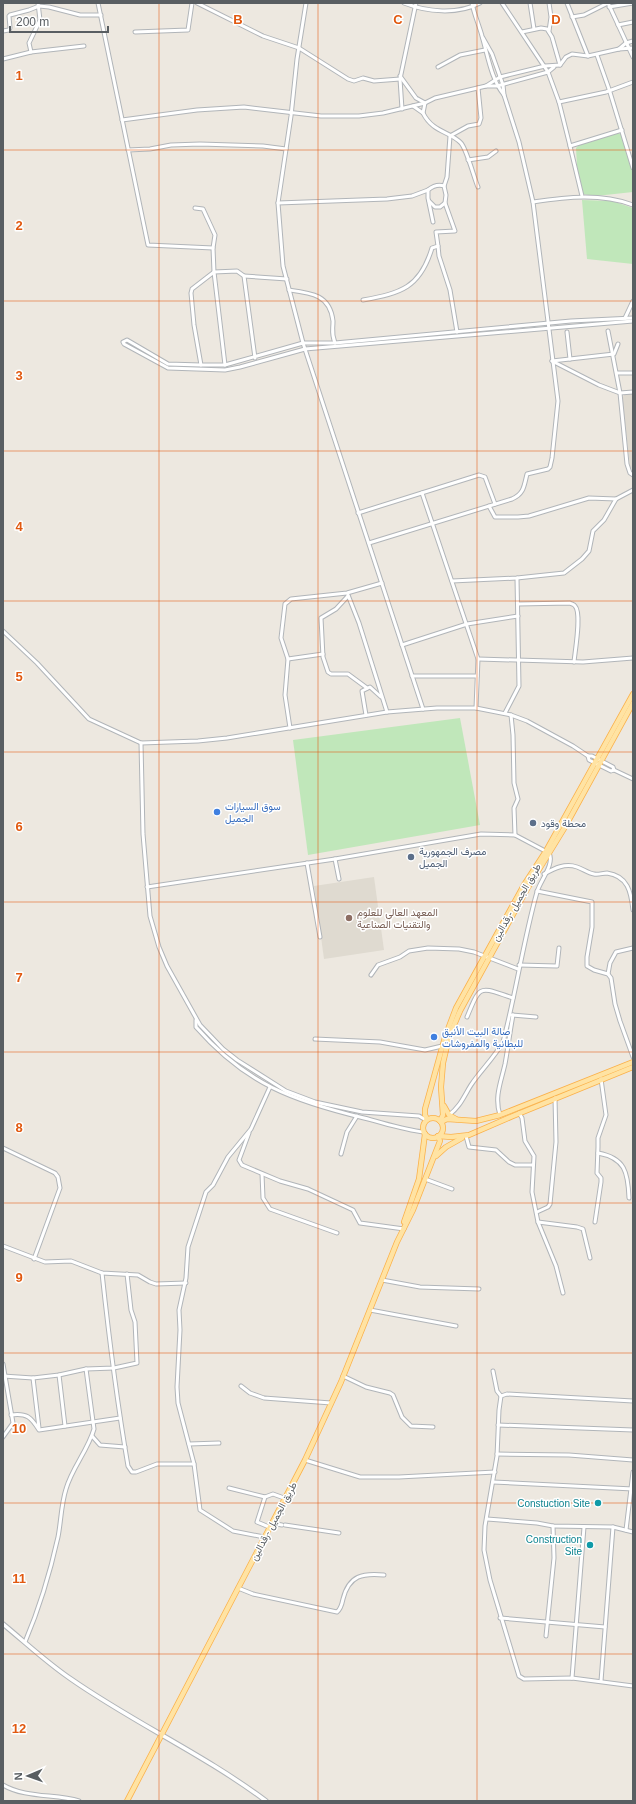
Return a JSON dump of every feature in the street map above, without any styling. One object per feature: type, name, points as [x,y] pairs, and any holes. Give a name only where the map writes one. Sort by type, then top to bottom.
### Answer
[{"type":"main road","name":"طريق الجميل -رقدالين","points":[[598,762],[633,694]]},
{"type":"main road","name":"طريق الجميل -رقدالين","points":[[440,1121],[443,1115],[442,1063],[449,1037],[460,1011],[486,957],[524,885],[548,852],[633,703]]},
{"type":"main road","name":"طريق الجميل -رقدالين","points":[[426,1120],[424,1111],[442,1046],[456,1008],[486,957]]},
{"type":"main road","points":[[435,1157],[450,1144],[512,1114],[633,1062]]},
{"type":"main road","points":[[402,1230],[419,1180],[425,1133],[423,1126],[426,1120],[434,1118],[440,1121],[447,1119],[476,1121],[500,1115],[519,1113],[633,1067]]},
{"type":"main road","points":[[442,1101],[449,1115],[459,1121]]},
{"type":"main road","points":[[402,1230],[440,1143],[438,1136],[442,1129],[440,1121]]},
{"type":"main road","points":[[425,1133],[432,1138],[438,1136],[468,1136]]},
{"type":"main road","name":"طريق الجميل -رقدالين","points":[[127,1801],[305,1460],[343,1376],[402,1230]]},
{"type":"street","points":[[98,3],[148,245],[213,248]]},
{"type":"street","points":[[135,32],[188,30],[192,3]]},
{"type":"street","points":[[197,3],[263,36],[299,48],[335,72],[354,82],[363,78],[374,81],[400,77]]},
{"type":"street","points":[[306,3],[278,203],[283,266],[303,344],[423,708]]},
{"type":"street","points":[[404,3],[415,7],[442,11],[480,3]]},
{"type":"street","points":[[402,108],[400,77],[416,3]]},
{"type":"street","points":[[502,3],[548,72],[559,102],[582,196]]},
{"type":"street","points":[[530,3],[534,29]]},
{"type":"street","points":[[549,3],[551,17],[550,31],[560,66]]},
{"type":"street","points":[[567,3],[588,56]]},
{"type":"street","points":[[572,17],[584,14],[608,4],[633,3]]},
{"type":"street","points":[[3,31],[9,30],[10,28],[10,15],[29,10],[39,4],[80,15],[101,15]]},
{"type":"street","points":[[31,52],[29,43],[40,20],[39,4]]},
{"type":"street","points":[[608,4],[633,57]]},
{"type":"street","points":[[473,5],[485,50],[497,86],[504,95]]},
{"type":"street","points":[[618,25],[633,22]]},
{"type":"street","points":[[522,32],[544,28],[550,31]]},
{"type":"street","points":[[369,543],[519,496],[523,492],[528,474],[548,469],[550,467],[558,401],[533,202],[518,142],[504,95],[503,84],[492,54],[483,38]]},
{"type":"street","points":[[619,49],[626,43],[633,41]]},
{"type":"street","points":[[3,59],[31,52],[84,46]]},
{"type":"street","points":[[486,86],[500,77],[545,66],[560,66],[566,57],[572,54],[588,56],[619,49],[633,48]]},
{"type":"street","points":[[438,67],[460,55],[485,50]]},
{"type":"street","points":[[597,55],[610,91],[633,168]]},
{"type":"street","points":[[122,120],[197,110],[244,107],[321,116],[359,116],[383,113],[413,106],[435,98],[486,86],[497,86],[548,72],[554,67]]},
{"type":"street","points":[[400,77],[416,98],[425,102]]},
{"type":"street","points":[[559,102],[610,91],[633,82]]},
{"type":"street","points":[[450,136],[468,126],[479,124],[481,118],[478,88]]},
{"type":"street","points":[[422,113],[425,102]]},
{"type":"street","points":[[413,106],[422,113],[431,124],[462,144],[478,187]]},
{"type":"street","points":[[570,146],[622,130]]},
{"type":"street","points":[[428,198],[430,203],[435,207],[440,207],[444,203],[446,195],[444,186],[447,177],[450,136]]},
{"type":"street","points":[[128,150],[150,149],[171,145],[200,144],[263,146],[286,149]]},
{"type":"street","points":[[468,160],[488,157],[496,151]]},
{"type":"street","points":[[278,203],[387,199],[412,196],[433,187],[440,185],[444,186]]},
{"type":"street","points":[[428,190],[428,198],[433,222]]},
{"type":"street","points":[[533,202],[572,196],[582,196],[620,200],[633,205]]},
{"type":"street","points":[[444,203],[455,231],[436,232],[438,246],[450,290],[457,332]]},
{"type":"street","points":[[195,208],[203,209],[207,214],[215,235],[213,248],[214,272],[225,365]]},
{"type":"street","points":[[363,300],[393,294],[415,281],[424,268],[432,248],[438,246]]},
{"type":"street","points":[[201,365],[194,325],[191,294],[194,286],[214,272],[237,271],[244,276],[255,358]]},
{"type":"street","points":[[244,276],[287,279]]},
{"type":"street","points":[[290,290],[319,296],[326,302],[333,322],[331,335],[335,343]]},
{"type":"street","points":[[625,318],[633,301]]},
{"type":"street","points":[[633,318],[549,325],[305,349],[232,369],[176,369],[161,366],[123,342],[127,340],[168,364],[225,365],[303,344],[335,343],[549,325],[633,321]]},
{"type":"street","points":[[608,331],[614,354],[620,393],[627,464],[630,473],[633,475]]},
{"type":"street","points":[[567,332],[570,359]]},
{"type":"street","points":[[614,354],[618,344]]},
{"type":"street","points":[[552,361],[614,354]]},
{"type":"street","points":[[552,361],[599,385],[620,393],[633,392]]},
{"type":"street","points":[[617,373],[633,373]]},
{"type":"street","points":[[358,513],[422,492],[482,475],[485,477],[495,504]]},
{"type":"street","points":[[489,506],[495,517],[518,517],[589,498],[616,499],[633,490]]},
{"type":"street","points":[[422,492],[478,659],[476,708]]},
{"type":"street","points":[[452,581],[517,578],[564,573],[571,569],[589,551],[593,531],[604,520],[616,499]]},
{"type":"street","points":[[505,713],[518,686],[519,660],[517,578]]},
{"type":"street","points":[[290,728],[285,695],[288,659],[282,638],[285,604],[291,598],[348,594],[382,583]]},
{"type":"street","points":[[348,594],[336,609],[321,618],[323,654],[328,672],[348,674],[367,688],[370,687],[383,699]]},
{"type":"street","points":[[348,594],[359,622],[387,712]]},
{"type":"street","points":[[518,604],[570,603],[575,606],[579,613],[579,622],[574,662]]},
{"type":"street","points":[[402,645],[466,624],[518,616]]},
{"type":"street","points":[[3,631],[37,663],[90,719],[141,743],[198,741],[290,728],[366,715],[423,708],[476,708],[505,713],[537,726],[598,762],[610,771],[614,770],[633,779]]},
{"type":"street","points":[[288,659],[323,654]]},
{"type":"street","points":[[478,659],[574,662],[633,658]]},
{"type":"street","points":[[412,676],[477,676]]},
{"type":"street","points":[[366,715],[362,691],[367,688]]},
{"type":"street","points":[[511,715],[514,783],[518,799],[514,808],[515,835]]},
{"type":"street","points":[[141,743],[143,834],[150,916],[159,947],[177,985],[200,1025],[223,1049],[251,1070],[286,1091],[315,1104],[362,1112],[419,1116],[426,1120]]},
{"type":"street","points":[[147,887],[335,859],[480,834],[515,835],[548,852],[550,862],[537,890],[518,967],[505,1063],[497,1095],[497,1106],[500,1115]]},
{"type":"street","points":[[335,859],[339,879]]},
{"type":"street","points":[[307,863],[320,937]]},
{"type":"street","points":[[544,874],[556,867],[567,865],[576,866],[595,874],[605,873],[617,875],[631,892],[633,910]]},
{"type":"street","points":[[537,890],[592,902],[592,927],[587,966],[594,970],[608,974],[611,978],[615,1004],[633,1057]]},
{"type":"street","points":[[371,975],[378,965],[400,957],[404,953],[414,949],[459,949],[474,952],[518,967],[557,966],[559,948]]},
{"type":"street","points":[[608,974],[610,963],[616,952],[633,948]]},
{"type":"street","points":[[467,1017],[477,992],[488,990],[513,998]]},
{"type":"street","points":[[511,1015],[536,1017]]},
{"type":"street","points":[[449,1115],[458,1108],[470,1085],[503,1042],[511,1015]]},
{"type":"street","points":[[196,1019],[196,1027],[220,1052],[248,1074],[270,1087],[315,1104],[425,1133]]},
{"type":"street","points":[[315,1039],[380,1042],[425,1050],[442,1046]]},
{"type":"street","points":[[595,1222],[601,1182],[598,1172],[598,1138],[606,1115],[601,1079]]},
{"type":"street","points":[[270,1087],[239,1162],[262,1174],[308,1189],[353,1210],[360,1223],[402,1230]]},
{"type":"street","points":[[536,1212],[548,1207],[550,1204],[556,1142],[555,1098]]},
{"type":"street","points":[[519,1113],[522,1118],[525,1140],[534,1156],[532,1192],[538,1222],[556,1266],[563,1293]]},
{"type":"street","points":[[341,1154],[347,1132],[357,1116]]},
{"type":"street","points":[[251,1130],[228,1157],[213,1185],[204,1196],[188,1246],[186,1283],[179,1310],[180,1330],[177,1387],[181,1416],[190,1444],[199,1505],[202,1512],[233,1531],[264,1537]]},
{"type":"street","points":[[468,1136],[469,1147],[496,1150],[509,1162],[515,1165],[533,1165]]},
{"type":"street","points":[[3,1148],[55,1173],[60,1184],[60,1188],[34,1259]]},
{"type":"street","points":[[598,1153],[616,1158],[625,1169],[628,1181],[628,1198]]},
{"type":"street","points":[[262,1174],[263,1198],[270,1209],[338,1233]]},
{"type":"street","points":[[425,1179],[452,1188]]},
{"type":"street","points":[[538,1222],[583,1229],[590,1258]]},
{"type":"street","points":[[3,1246],[34,1259],[49,1263],[74,1261],[102,1273],[138,1275],[156,1284],[186,1283]]},
{"type":"street","points":[[102,1273],[114,1368],[115,1390],[128,1466],[132,1472],[140,1472],[157,1464],[194,1464]]},
{"type":"street","points":[[4,1376],[33,1378],[59,1375],[86,1369],[114,1368],[137,1363],[136,1329],[131,1310],[127,1274]]},
{"type":"street","points":[[382,1280],[420,1288],[479,1289]]},
{"type":"street","points":[[370,1310],[456,1326]]},
{"type":"street","points":[[3,1364],[12,1425],[3,1437]]},
{"type":"street","points":[[25,1642],[41,1599],[58,1537],[66,1489],[73,1471],[92,1436],[94,1422],[86,1369]]},
{"type":"street","points":[[493,1371],[496,1390],[501,1396],[495,1472],[486,1519],[484,1544],[486,1562],[500,1618],[519,1676],[524,1679],[572,1678],[633,1686]]},
{"type":"street","points":[[59,1375],[65,1426]]},
{"type":"street","points":[[343,1376],[366,1387],[384,1390],[393,1395],[402,1417],[411,1426],[433,1427]]},
{"type":"street","points":[[33,1378],[39,1430]]},
{"type":"street","points":[[241,1386],[250,1393],[264,1398],[331,1403]]},
{"type":"street","points":[[501,1396],[507,1394],[633,1401]]},
{"type":"street","points":[[10,1415],[25,1415],[32,1418],[39,1430]]},
{"type":"street","points":[[39,1430],[120,1418]]},
{"type":"street","points":[[498,1425],[633,1430]]},
{"type":"street","points":[[92,1436],[100,1445],[124,1447]]},
{"type":"street","points":[[190,1444],[219,1443]]},
{"type":"street","points":[[497,1454],[569,1455],[633,1460]]},
{"type":"street","points":[[305,1460],[360,1477],[399,1477],[495,1472]]},
{"type":"street","points":[[626,1530],[633,1472]]},
{"type":"street","points":[[493,1482],[632,1489]]},
{"type":"street","points":[[229,1488],[265,1497],[273,1494],[284,1498]]},
{"type":"street","points":[[265,1497],[257,1522],[270,1525],[284,1525],[338,1533]]},
{"type":"street","points":[[486,1519],[532,1522],[553,1526],[613,1527],[633,1532]]},
{"type":"street","points":[[546,1636],[554,1558],[553,1526]]},
{"type":"street","points":[[572,1678],[584,1527]]},
{"type":"street","points":[[600,1682],[613,1527]]},
{"type":"street","points":[[238,1588],[253,1594],[337,1612],[340,1609],[347,1589],[356,1578],[362,1574],[384,1575]]},
{"type":"street","points":[[500,1618],[605,1627]]},
{"type":"street","points":[[3,1624],[72,1680],[228,1775],[266,1801]]},
{"type":"street","points":[[3,1785],[11,1789],[38,1795],[79,1801]]},
{"type":"shaded area","points":[[625,394],[633,394],[633,471],[630,466],[622,398]]},
{"type":"shaded area","name":"المعهد العالي للعلوم والتقنيات الصناعية","points":[[374,877],[384,950],[324,959],[314,886]]},
{"type":"green space","points":[[617,133],[621,134],[633,174],[633,192],[596,196],[582,194],[577,166],[576,148],[579,145]]},
{"type":"green space","points":[[582,200],[612,201],[633,208],[633,264],[587,259]]},
{"type":"green space","points":[[460,718],[480,825],[308,855],[293,740]]},
{"type":"place","name":"سوق السيارات الجميل","points":[[217,812]]},
{"type":"place","name":"محطة وقود","points":[[533,823]]},
{"type":"place","name":"مصرف الجمهورية الجميل","points":[[411,857]]},
{"type":"place","name":"المعهد العالي للعلوم والتقنيات الصناعية","points":[[349,918]]},
{"type":"place","name":"صالة البيت الأنيق للبطانية والمفروشات","points":[[434,1037]]},
{"type":"place","name":"Constuction Site","points":[[598,1503]]},
{"type":"place","name":"Construction Site","points":[[590,1545]]}]
